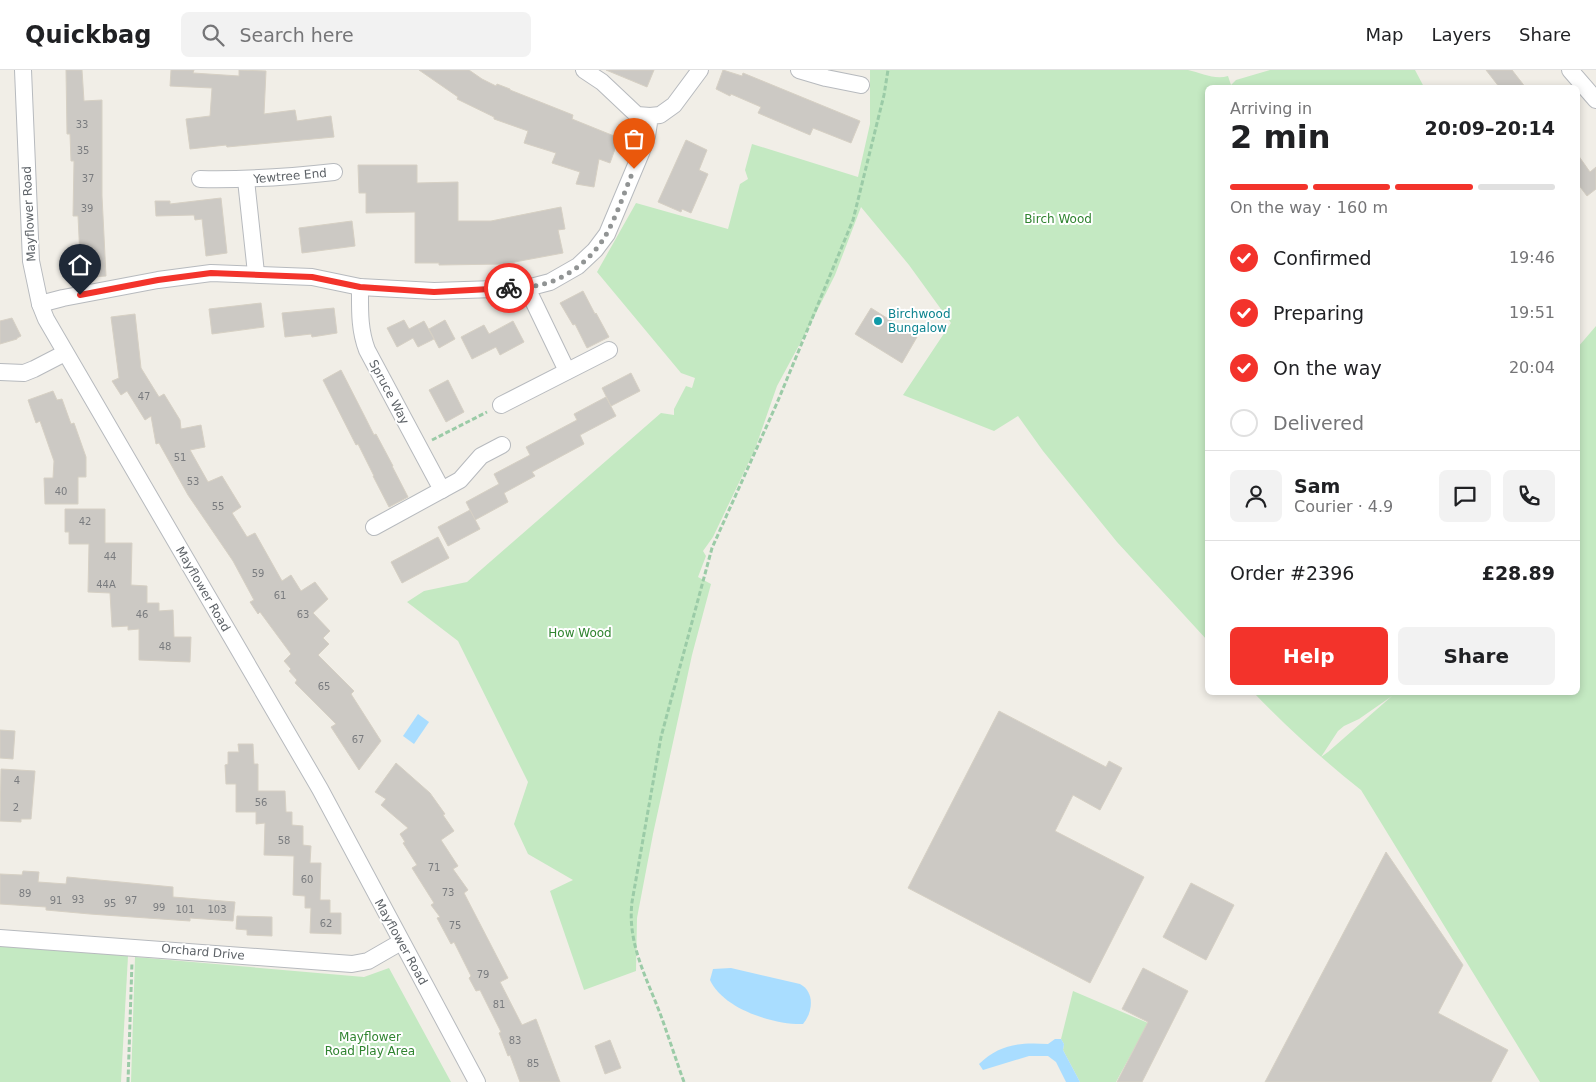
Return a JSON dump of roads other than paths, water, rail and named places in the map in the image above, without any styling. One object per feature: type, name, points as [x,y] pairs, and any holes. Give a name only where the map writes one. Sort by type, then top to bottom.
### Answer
[{"type":"street","name":"Mayflower Road","points":[[23,70],[31,261],[40,304],[46,319],[286,731],[477,1082]]},
{"type":"street","points":[[584,70],[602,82],[637,115],[650,116],[660,115],[674,105],[700,70]]},
{"type":"street","points":[[799,70],[861,85]]},
{"type":"street","points":[[1570,70],[1596,100]]},
{"type":"street","points":[[40,304],[158,280],[211,273],[312,277],[360,287],[434,292],[527,288],[550,282],[578,266],[595,250],[607,234],[647,136],[650,116]]},
{"type":"street","name":"Yewtree End","points":[[200,179],[246,180],[334,172]]},
{"type":"street","name":"Yewtree End","points":[[246,180],[256,274]]},
{"type":"street","name":"Spruce Way","points":[[360,287],[360,324],[364,344],[442,490]]},
{"type":"street","points":[[527,288],[567,371]]},
{"type":"street","points":[[501,405],[609,350]]},
{"type":"street","points":[[0,372],[24,372],[65,353]]},
{"type":"street","points":[[374,527],[460,480],[481,456],[502,445]]},
{"type":"street","name":"Orchard Drive","points":[[0,938],[352,964],[368,961],[401,942]]},
{"type":"water","points":[[418,714],[429,722],[414,744],[403,736]]},
{"type":"water","points":[[731,968],[800,984],[808,992],[811,1002],[809,1014],[803,1024],[778,1022],[764,1018],[737,1007],[726,999],[710,980],[713,969]]},
{"type":"water","points":[[1055,1039],[1061,1039],[1064,1044],[1063,1050],[1080,1082],[1066,1082],[1056,1062],[1048,1056],[1029,1056],[983,1070],[979,1064],[994,1052],[1003,1048],[1029,1043],[1048,1044]]},
{"type":"place","name":"Birchwood Bungalow","points":[[878,321]]},
{"type":"park label","name":"Birch Wood","points":[[1058,219]]},
{"type":"park label","name":"How Wood","points":[[580,633]]},
{"type":"park label","name":"Mayflower Road Play Area","points":[[370,1044]]}]
